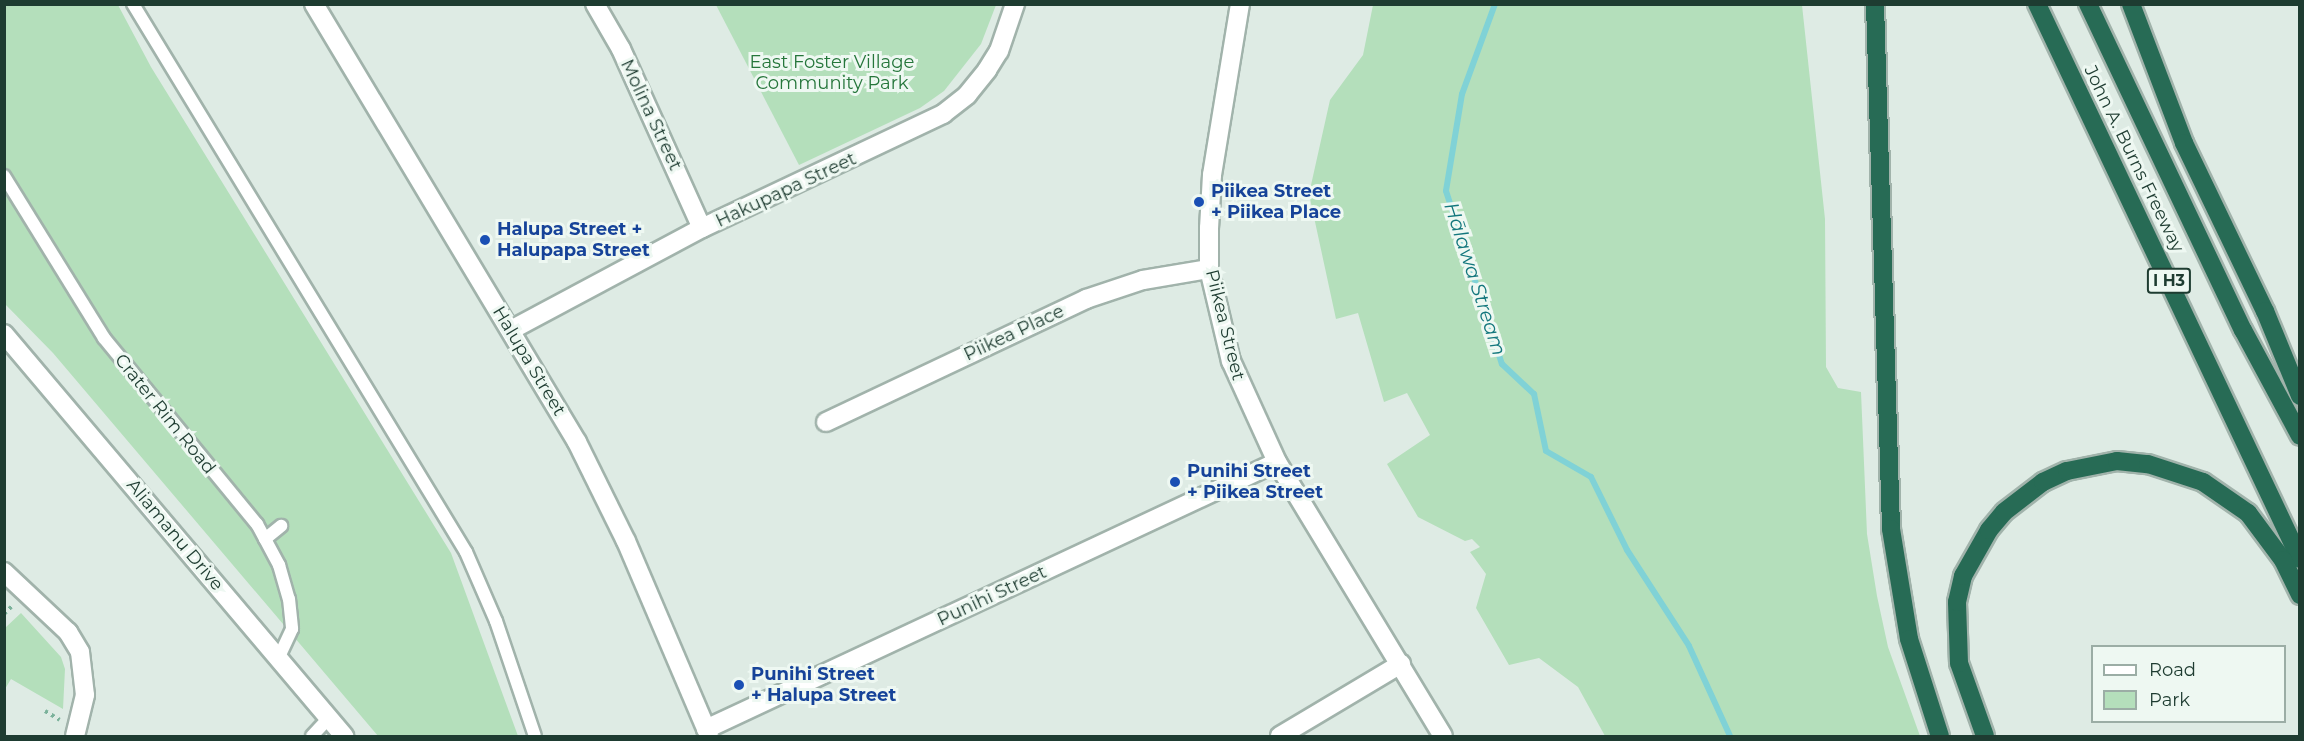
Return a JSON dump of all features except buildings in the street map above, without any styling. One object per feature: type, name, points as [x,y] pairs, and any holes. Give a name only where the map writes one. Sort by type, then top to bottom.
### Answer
[{"type":"highway","points":[[1875,4],[1891,529],[1909,639],[1940,736]]},
{"type":"highway","name":"John A. Burns Freeway","points":[[2037,4],[2300,559]]},
{"type":"highway","name":"John A. Burns Freeway","points":[[2088,4],[2243,330],[2300,436]]},
{"type":"highway","points":[[2130,4],[2184,143],[2265,311],[2300,396]]},
{"type":"highway","points":[[1985,736],[1959,663],[1957,602],[1963,576],[1979,545],[2004,512],[2043,482],[2067,471],[2128,462],[2175,470],[2203,482],[2248,513],[2283,560],[2300,595]]},
{"type":"street","name":"Halupa Street","points":[[314,4],[577,442],[626,541],[707,733]]},
{"type":"street","name":"Molina Street","points":[[595,4],[621,49],[702,228]]},
{"type":"street","name":"Hakupapa Street","points":[[511,330],[702,228],[943,114],[967,95],[987,70],[999,51],[1015,4]]},
{"type":"street","name":"Piikea Street","points":[[1240,4],[1212,175],[1209,269],[1231,361],[1277,462],[1443,736]]},
{"type":"street","name":"Piikea Place","points":[[826,422],[1086,299],[1143,280],[1209,269]]},
{"type":"street","name":"Aliamanu Drive","points":[[4,334],[344,736]]},
{"type":"street","name":"Punihi Street","points":[[707,733],[1277,462]]},
{"type":"street","points":[[4,572],[68,632],[80,652],[85,695],[75,736]]},
{"type":"street","points":[[1280,736],[1401,664]]},
{"type":"lane","points":[[133,4],[466,552],[496,621],[534,736]]},
{"type":"lane","name":"Crater Rim Road","points":[[4,176],[104,338],[265,539],[279,565],[291,619],[292,629],[278,659]]},
{"type":"lane","points":[[265,539],[281,526]]},
{"type":"lane","points":[[312,736],[329,718]]},
{"type":"path","points":[[4,614],[13,605]]},
{"type":"path","points":[[45,711],[60,720]]},
{"type":"green space","points":[[5,5],[118,5],[151,67],[451,553],[518,736],[378,736],[53,353],[5,304]]},
{"type":"green space","name":"East Foster Village Community Park","points":[[716,5],[996,5],[981,44],[944,91],[920,108],[799,165]]},
{"type":"green space","points":[[1373,5],[1802,5],[1825,219],[1826,367],[1838,388],[1861,392],[1867,534],[1877,596],[1888,647],[1920,736],[1605,736],[1578,687],[1539,658],[1509,665],[1476,608],[1486,574],[1470,552],[1480,547],[1472,539],[1465,541],[1418,517],[1387,464],[1430,435],[1407,393],[1384,402],[1358,313],[1336,319],[1309,194],[1330,100],[1363,55]]},
{"type":"green space","points":[[21,613],[61,657],[65,669],[63,709],[11,679],[5,689],[5,628]]},
{"type":"waterway","name":"Hālawa Stream","points":[[1495,4],[1462,94],[1446,191],[1502,364],[1534,394],[1546,451],[1591,477],[1627,550],[1689,646],[1730,736]]},
{"type":"place","name":"Piikea Street + Piikea Place","points":[[1199,202]]},
{"type":"place","name":"Halupa Street + Halupapa Street","points":[[485,240]]},
{"type":"place","name":"Punihi Street + Piikea Street","points":[[1175,482]]},
{"type":"place","name":"Punihi Street + Halupa Street","points":[[739,685]]}]
